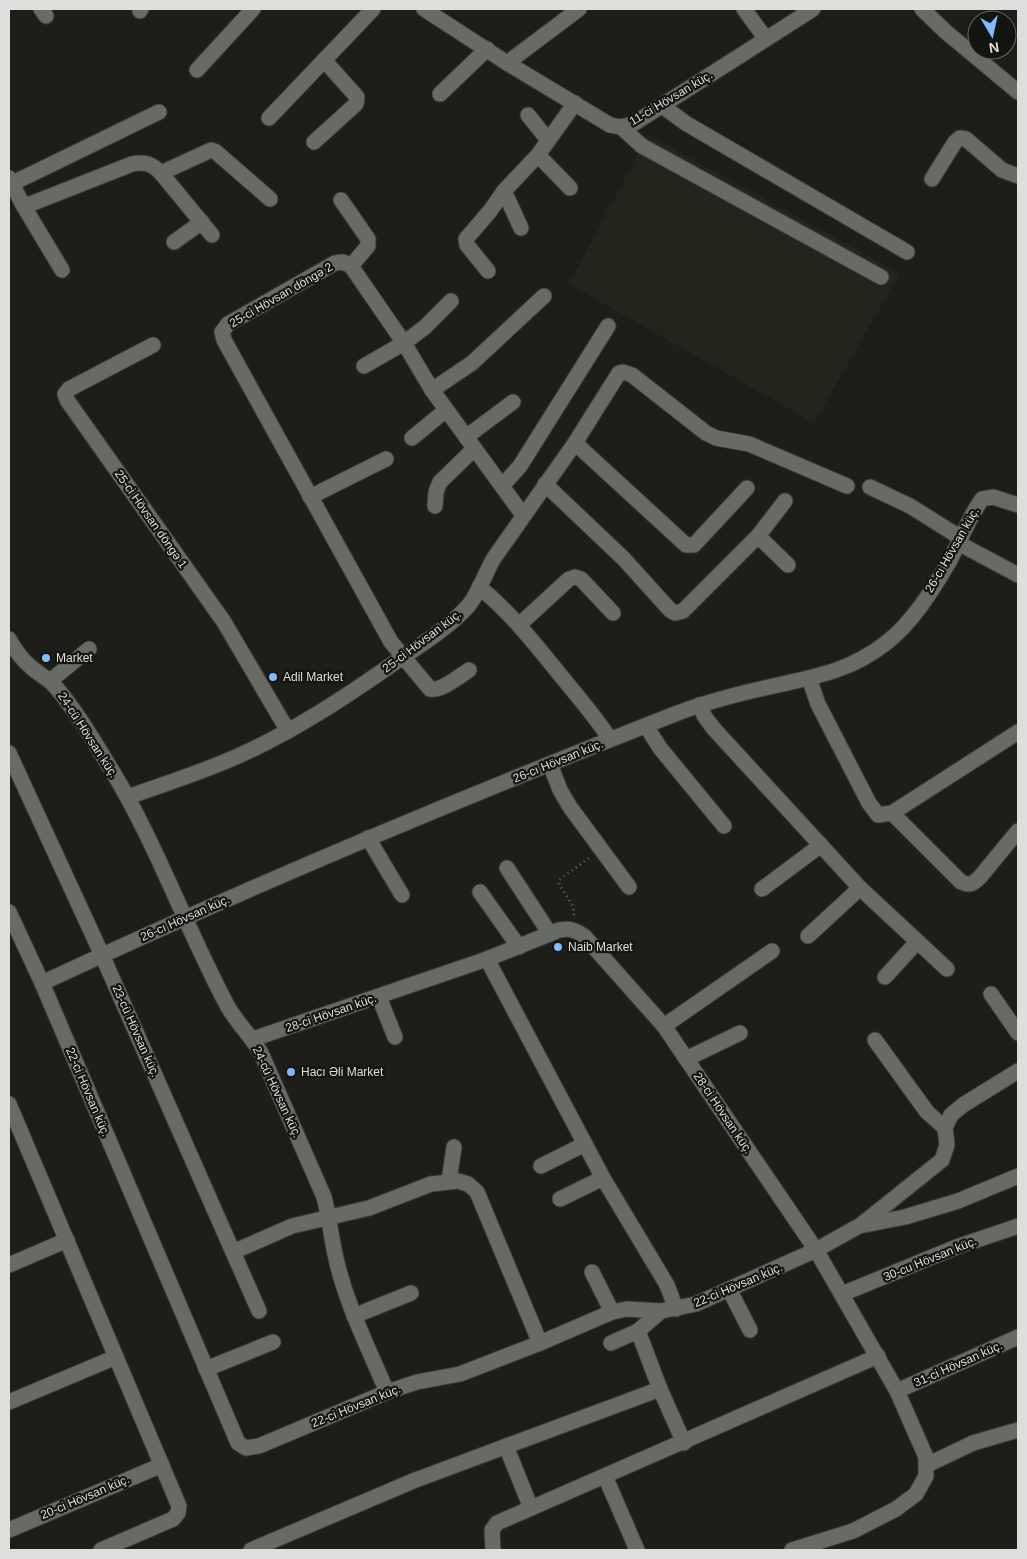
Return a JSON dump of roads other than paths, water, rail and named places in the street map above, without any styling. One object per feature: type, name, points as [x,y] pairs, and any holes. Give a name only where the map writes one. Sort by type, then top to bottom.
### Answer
[{"type":"street","points":[[197,70],[253,9]]},
{"type":"street","points":[[269,118],[373,9]]},
{"type":"street","name":"11-ci Hövsan küç.","points":[[424,9],[507,63],[610,124],[621,127],[633,124],[813,9]]},
{"type":"street","points":[[507,63],[579,9]]},
{"type":"street","points":[[744,9],[766,39]]},
{"type":"street","points":[[922,9],[1018,92]]},
{"type":"street","points":[[440,94],[487,49]]},
{"type":"street","points":[[314,142],[356,104],[357,97],[324,60]]},
{"type":"street","points":[[488,271],[467,245],[466,239],[504,191],[538,155],[575,103]]},
{"type":"street","points":[[662,106],[687,124],[907,252]]},
{"type":"street","points":[[62,270],[10,181],[159,112]]},
{"type":"street","points":[[528,115],[548,140]]},
{"type":"street","points":[[621,127],[642,146],[882,277]]},
{"type":"street","points":[[932,179],[955,142],[960,138],[966,139],[1002,170],[1018,176]]},
{"type":"street","points":[[161,173],[211,150],[216,152],[270,199]]},
{"type":"street","points":[[538,155],[570,188]]},
{"type":"street","points":[[23,205],[34,203],[144,161],[156,167],[212,235]]},
{"type":"street","points":[[504,191],[521,228]]},
{"type":"street","points":[[341,200],[368,239],[368,246],[351,266]]},
{"type":"street","points":[[174,242],[202,222]]},
{"type":"street","name":"25-ci Hövsan döngə 2","points":[[469,670],[434,691],[430,690],[390,642],[224,340],[222,332],[228,324],[335,263],[343,262],[351,266],[404,343],[432,390],[523,514]]},
{"type":"street","points":[[432,390],[472,364],[544,296]]},
{"type":"street","points":[[364,366],[404,343],[425,327],[451,301]]},
{"type":"street","points":[[502,486],[520,466],[608,326]]},
{"type":"street","name":"25-ci Hövsan döngə 1","points":[[153,345],[69,388],[65,394],[66,400],[224,622],[288,731]]},
{"type":"street","name":"25-ci Hövsan küç.","points":[[128,798],[237,757],[288,731],[317,715],[454,619],[468,606],[475,596],[494,558],[575,442],[619,373],[623,372],[632,375],[706,433],[716,438],[749,444],[847,486]]},
{"type":"street","points":[[435,506],[436,492],[440,482],[470,443],[513,402]]},
{"type":"street","points":[[412,438],[446,410]]},
{"type":"street","points":[[575,442],[686,545],[694,544],[746,488]]},
{"type":"street","points":[[310,497],[386,459]]},
{"type":"street","points":[[546,484],[624,559],[670,610],[675,613],[682,611],[758,536],[785,501]]},
{"type":"street","points":[[870,487],[910,506],[959,540],[1018,575]]},
{"type":"street","name":"26-cı Hövsan küç.","points":[[42,982],[184,917],[368,838],[610,739],[699,705],[733,695],[825,675],[867,656],[901,629],[919,607],[948,562],[982,499],[993,497],[1018,505]]},
{"type":"street","points":[[758,536],[788,565]]},
{"type":"street","points":[[519,625],[569,579],[575,577],[581,579],[613,613]]},
{"type":"street","points":[[479,587],[495,600],[519,625],[610,739]]},
{"type":"street","name":"24-cü Hövsan küç.","points":[[9,639],[23,660],[50,681],[67,700],[83,723],[128,798],[235,1019],[253,1039],[261,1053],[324,1197],[330,1217],[335,1255],[354,1316],[386,1392]]},
{"type":"street","points":[[50,681],[89,649]]},
{"type":"street","points":[[809,678],[818,704],[869,803],[878,815],[892,813],[1018,732]]},
{"type":"street","points":[[699,705],[714,730],[860,888],[947,969]]},
{"type":"street","points":[[646,726],[660,748],[724,826]]},
{"type":"street","name":"23-cü Hövsan küç.","points":[[9,753],[102,955],[259,1311]]},
{"type":"street","points":[[550,764],[560,790],[570,807],[629,887]]},
{"type":"street","points":[[892,813],[961,882],[967,884],[973,884],[980,877],[1018,831]]},
{"type":"street","points":[[368,838],[402,895]]},
{"type":"street","points":[[762,889],[821,845]]},
{"type":"street","points":[[507,868],[550,934]]},
{"type":"street","points":[[808,936],[860,888]]},
{"type":"street","points":[[480,892],[519,948]]},
{"type":"street","name":"22-ci Hövsan küç.","points":[[9,912],[42,982],[238,1443],[246,1448],[259,1446],[386,1392],[417,1382],[460,1374],[540,1343],[612,1312],[627,1309],[661,1311],[696,1304],[816,1250],[859,1226],[906,1217],[958,1201],[1018,1176]]},
{"type":"street","name":"28-ci Hövsan küç.","points":[[253,1039],[519,948],[559,930],[568,928],[577,931],[585,937],[664,1026],[816,1250],[898,1391],[926,1457],[927,1465]]},
{"type":"street","points":[[885,977],[917,942]]},
{"type":"street","points":[[664,1026],[772,952]]},
{"type":"street","points":[[487,959],[603,1178],[668,1285],[676,1309]]},
{"type":"street","points":[[991,994],[1018,1033]]},
{"type":"street","points":[[379,997],[395,1037]]},
{"type":"street","points":[[686,1059],[740,1033]]},
{"type":"street","points":[[859,1226],[942,1160],[947,1145],[944,1128],[927,1112],[875,1040]]},
{"type":"street","points":[[944,1128],[951,1115],[963,1105],[1018,1071]]},
{"type":"street","points":[[9,1104],[16,1138],[67,1240],[179,1506],[178,1513],[173,1519],[101,1550]]},
{"type":"street","points":[[541,1166],[585,1144]]},
{"type":"street","points":[[449,1181],[454,1147]]},
{"type":"street","points":[[560,1199],[603,1178]]},
{"type":"street","points":[[233,1252],[292,1226],[369,1208],[431,1184],[458,1181],[468,1184],[477,1192],[540,1343]]},
{"type":"street","name":"30-cu Hövsan küç.","points":[[842,1294],[959,1246],[1018,1226]]},
{"type":"street","points":[[9,1265],[67,1240]]},
{"type":"street","points":[[592,1272],[612,1312]]},
{"type":"street","points":[[729,1289],[750,1330]]},
{"type":"street","points":[[354,1316],[411,1293]]},
{"type":"street","points":[[611,1343],[638,1331],[661,1311]]},
{"type":"street","points":[[638,1331],[684,1442]]},
{"type":"street","name":"31-ci Hövsan küç.","points":[[898,1391],[1018,1337]]},
{"type":"street","points":[[206,1369],[272,1342]]},
{"type":"street","points":[[493,1550],[492,1530],[497,1523],[878,1356]]},
{"type":"street","points":[[9,1402],[116,1357]]},
{"type":"street","points":[[251,1550],[414,1481],[660,1388]]},
{"type":"street","points":[[792,1550],[853,1531],[896,1509],[916,1494],[926,1476],[927,1465],[974,1443],[1018,1430]]},
{"type":"street","points":[[506,1446],[531,1508]]},
{"type":"street","name":"20-ci Hövsan küç.","points":[[9,1530],[162,1465]]},
{"type":"street","points":[[605,1476],[637,1550]]},
{"type":"place","name":"Market","points":[[46,658]]},
{"type":"place","name":"Adil Market","points":[[273,677]]},
{"type":"place","name":"Naib Market","points":[[558,947]]},
{"type":"place","name":"Hacı Əli Market","points":[[291,1072]]}]
